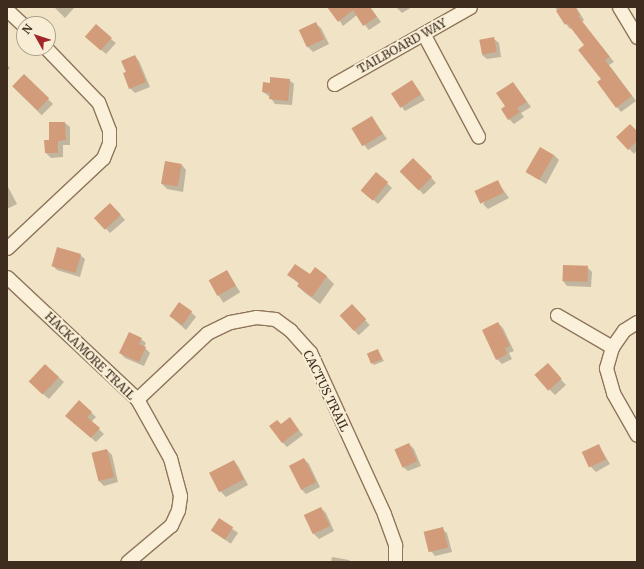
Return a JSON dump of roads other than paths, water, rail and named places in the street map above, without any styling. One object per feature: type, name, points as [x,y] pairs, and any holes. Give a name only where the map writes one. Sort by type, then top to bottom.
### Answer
[{"type":"street","name":"TAILBOARD WAY","points":[[334,84],[424,35],[470,7]]},
{"type":"street","points":[[619,7],[637,37]]},
{"type":"street","points":[[7,10],[16,18]]},
{"type":"street","points":[[424,35],[478,136]]},
{"type":"street","points":[[7,248],[103,158],[108,144],[109,130],[98,102],[54,56]]},
{"type":"street","name":"HACKAMORE TRAIL","points":[[7,277],[136,399],[170,458],[180,496],[178,510],[171,525],[127,562]]},
{"type":"street","points":[[557,315],[612,347]]},
{"type":"street","name":"CACTUS TRAIL","points":[[136,399],[207,333],[230,322],[256,317],[275,319],[290,330],[310,352],[384,514],[395,545],[394,562]]},
{"type":"street","points":[[637,322],[624,330],[612,347],[606,368],[613,393],[637,435]]}]
